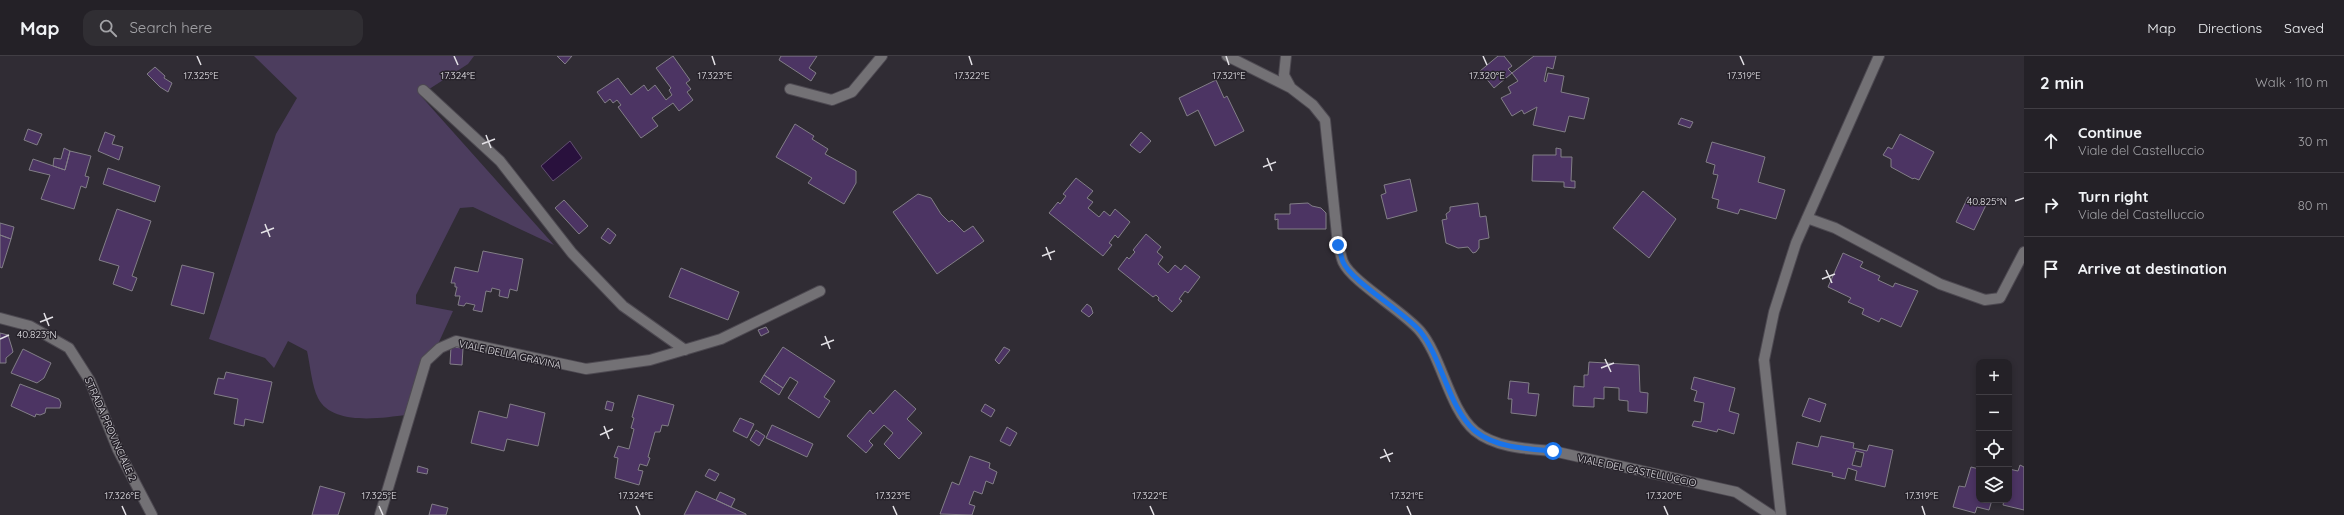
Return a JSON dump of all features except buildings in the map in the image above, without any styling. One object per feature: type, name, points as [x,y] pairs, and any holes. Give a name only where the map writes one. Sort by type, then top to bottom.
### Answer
[{"type":"street","points":[[790,89],[832,100],[852,92],[882,56]]},
{"type":"street","name":"VIALE DEL CASTELLUCCIO","points":[[1228,56],[1291,88],[1313,105],[1325,120],[1338,245],[1344,263],[1355,276],[1420,331],[1431,349],[1462,416],[1475,431],[1497,442],[1527,449],[1553,451],[1736,492],[1771,515]]},
{"type":"street","points":[[1286,56],[1284,75],[1291,88]]},
{"type":"street","points":[[1781,515],[1764,360],[1774,312],[1796,243],[1879,56]]},
{"type":"street","points":[[423,90],[500,161],[572,253],[624,306],[685,350]]},
{"type":"street","points":[[1807,218],[1835,228],[1940,284],[1985,300],[2000,298],[2024,252]]},
{"type":"street","name":"VIALE DELLA GRAVINA","points":[[380,515],[426,362],[440,348],[456,341],[586,369],[650,360],[721,339],[820,291]]},
{"type":"street","name":"STRADA PROVINCIALE 2","points":[[0,318],[30,326],[69,348],[90,381],[118,450],[152,515]]},
{"type":"shaded area","points":[[254,56],[474,56],[468,64],[420,95],[554,245],[473,207],[460,208],[416,295],[416,304],[453,311],[406,415],[384,418],[358,418],[334,413],[325,407],[318,398],[313,382],[307,351],[288,341],[274,368],[265,358],[209,339],[276,134],[297,98]]},
{"type":"shaded area","points":[[570,141],[582,158],[553,181],[541,166]]},
{"type":"route","points":[[1338,245],[1344,263],[1355,276],[1420,331],[1431,349],[1462,416],[1475,431],[1497,442],[1527,449],[1553,451]]}]
